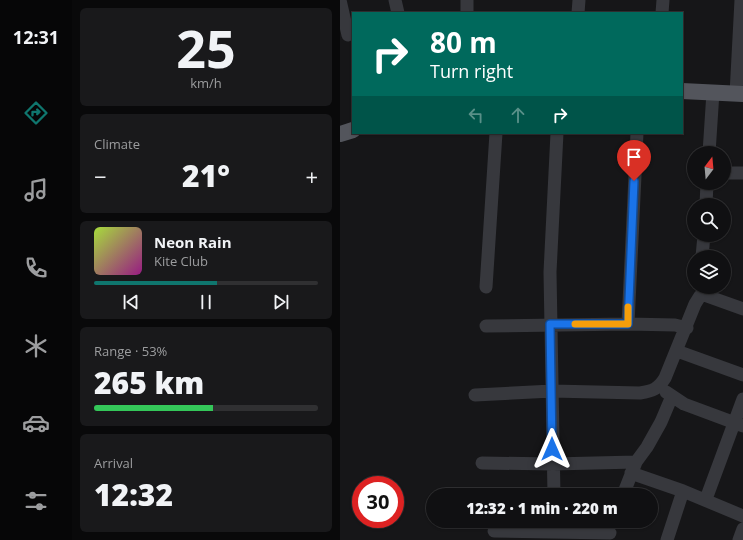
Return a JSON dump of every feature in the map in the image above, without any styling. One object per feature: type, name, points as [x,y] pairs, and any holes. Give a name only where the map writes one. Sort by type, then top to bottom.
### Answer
[{"type":"main road","points":[[683,91],[740,94]]},
{"type":"main road","points":[[340,134],[352,130]]},
{"type":"street","points":[[340,0],[347,36]]},
{"type":"street","points":[[395,0],[398,12]]},
{"type":"street","points":[[467,0],[467,12]]},
{"type":"street","points":[[578,12],[579,0]]},
{"type":"street","points":[[662,12],[663,0]]},
{"type":"street","points":[[740,94],[741,0]]},
{"type":"street","points":[[709,146],[713,92]]},
{"type":"street","points":[[486,287],[496,134]]},
{"type":"street","points":[[554,488],[550,272],[557,134]]},
{"type":"street","points":[[628,324],[637,134]]},
{"type":"street","points":[[731,173],[743,173]]},
{"type":"street","points":[[475,395],[552,391],[640,393],[652,391],[659,387],[687,328],[695,304],[700,296],[743,309]]},
{"type":"street","points":[[486,326],[628,324],[675,325],[687,328]]},
{"type":"street","points":[[676,351],[743,375]]},
{"type":"street","points":[[659,387],[684,404],[739,425]]},
{"type":"street","points":[[626,488],[634,468],[661,422],[672,396]]},
{"type":"street","points":[[706,499],[739,425],[743,399]]},
{"type":"street","points":[[482,462],[634,468],[683,491],[706,499],[743,516]]},
{"type":"street","points":[[667,540],[683,491]]},
{"type":"street","points":[[494,531],[525,536],[552,528]]},
{"type":"street","points":[[569,528],[611,531]]},
{"type":"street","points":[[739,540],[743,529]]},
{"type":"slow traffic","points":[[575,324],[628,324],[628,307]]},
{"type":"route","points":[[552,449],[550,324],[628,324],[634,181]]}]
